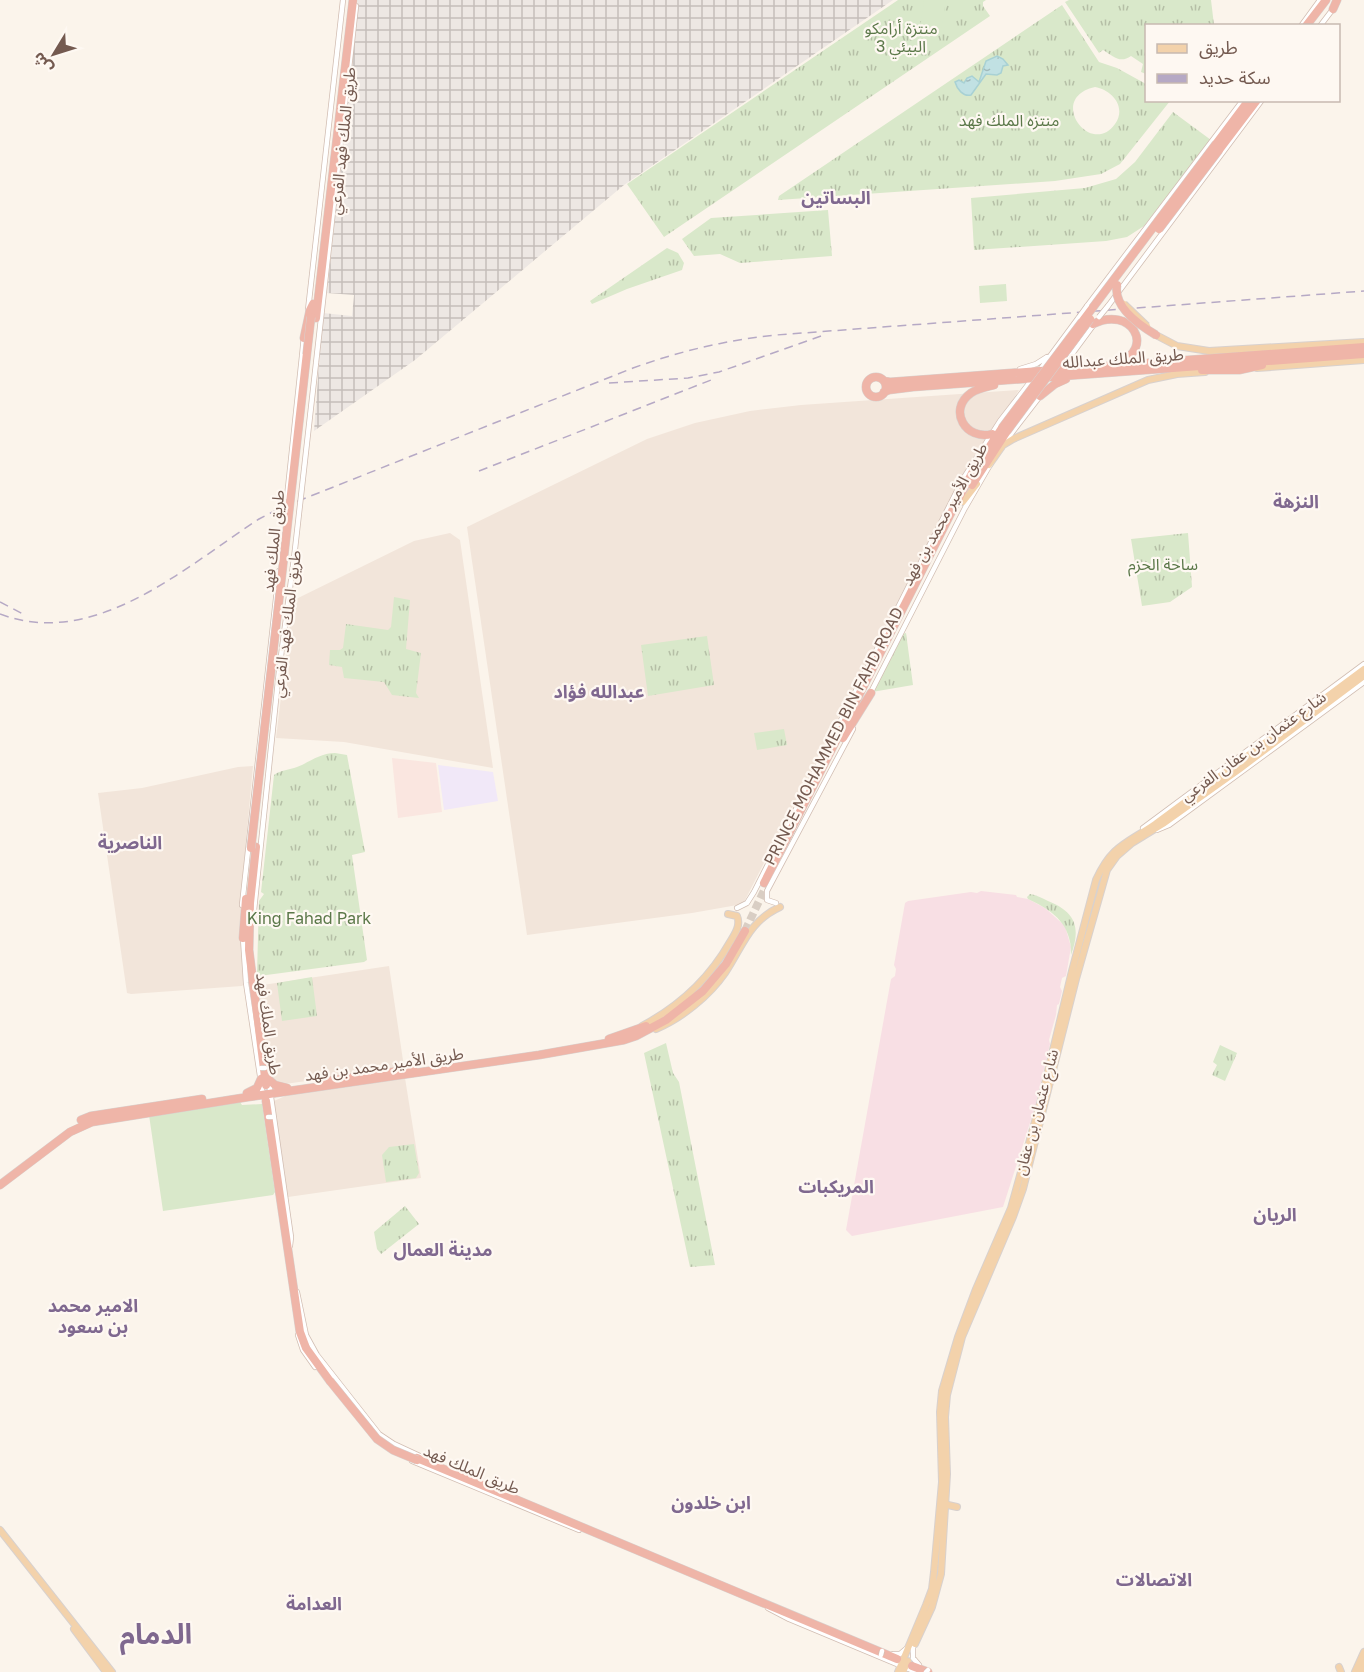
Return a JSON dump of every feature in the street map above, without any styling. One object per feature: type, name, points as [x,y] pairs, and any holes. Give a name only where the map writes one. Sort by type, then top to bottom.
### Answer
[{"type":"highway","name":"طريق الملك فهد","points":[[316,302],[348,0]]},
{"type":"highway","name":"طريق الملك فهد","points":[[355,0],[314,318],[247,892],[244,937],[303,1343],[377,1439],[393,1450],[602,1534],[913,1667]]},
{"type":"highway","points":[[1308,24],[1326,0]]},
{"type":"highway","points":[[1315,24],[1338,0]]},
{"type":"highway","name":"طريق الأمير محمد بن فهد","points":[[766,881],[963,502],[1005,430],[1118,287],[1248,102]]},
{"type":"highway","name":"طريق الأمير محمد بن فهد","points":[[838,742],[972,473],[1218,147],[1255,102]]},
{"type":"highway","points":[[333,178],[344,121]]},
{"type":"highway","points":[[1118,287],[1116,296],[1120,304],[1144,328],[1156,335]]},
{"type":"highway","points":[[304,338],[310,310],[316,302]]},
{"type":"highway","points":[[316,302],[320,328]]},
{"type":"highway","points":[[1093,324],[1109,318],[1123,320],[1129,323],[1136,337],[1132,355],[1106,366]]},
{"type":"highway","points":[[1262,355],[1312,346]]},
{"type":"highway","name":"طريق الملك عبدالله","points":[[884,381],[1364,347]]},
{"type":"highway","name":"طريق الملك عبدالله","points":[[884,392],[905,388],[1364,354]]},
{"type":"highway","points":[[1153,369],[1239,370],[1291,359]]},
{"type":"highway","points":[[1040,396],[1055,384],[1077,376]]},
{"type":"highway","points":[[879,377],[886,386],[884,392],[878,396],[872,396],[866,387],[867,381],[879,377]]},
{"type":"highway","points":[[992,434],[983,436],[970,432],[962,423],[960,409],[971,392],[1007,381]]},
{"type":"highway","points":[[941,523],[954,507]]},
{"type":"highway","points":[[838,742],[871,693]]},
{"type":"highway","points":[[838,742],[849,705]]},
{"type":"highway","name":"طريق الملك فهد","points":[[254,847],[249,950],[267,1099]]},
{"type":"highway","points":[[247,892],[243,916],[243,938],[247,962]]},
{"type":"highway","points":[[250,903],[252,949]]},
{"type":"highway","name":"طريق الأمير محمد بن فهد","points":[[0,1179],[65,1130],[91,1116],[247,1095],[267,1099],[287,1090],[609,1044],[676,1013],[703,991],[726,964],[742,932]]},
{"type":"highway","points":[[267,1099],[274,1085],[287,1090]]},
{"type":"highway","points":[[247,1095],[258,1088],[267,1099]]},
{"type":"highway","points":[[267,1099],[287,1090]]},
{"type":"highway","name":"طريق الأمير محمد بن فهد","points":[[0,1185],[81,1125],[247,1095]]},
{"type":"highway","name":"طريق الملك فهد","points":[[417,1459],[582,1530],[766,1605]]},
{"type":"main road","name":"طريق الملك فهد الفرعي","points":[[289,1244],[291,1237],[246,983],[242,896],[343,0]]},
{"type":"main road","name":"طريق الملك فهد الفرعي","points":[[262,1066],[252,949],[255,894],[344,121],[355,0]]},
{"type":"main road","points":[[1302,24],[1320,0]]},
{"type":"main road","points":[[1321,24],[1332,4]]},
{"type":"main road","name":"PRINCE MOHAMMED BIN FAHD ROAD","points":[[742,932],[778,905],[769,901],[766,896],[766,881],[849,705],[963,479],[992,434],[1241,102]]},
{"type":"main road","points":[[963,502],[1108,306],[1118,287],[1260,102]]},
{"type":"main road","points":[[1156,335],[1184,348],[1236,350],[1364,342]]},
{"type":"main road","points":[[1000,374],[1036,364],[1056,349]]},
{"type":"main road","points":[[1003,445],[1148,380],[1177,374],[1364,360]]},
{"type":"main road","name":"PRINCE MOHAMMED BIN FAHD ROAD","points":[[737,908],[747,903],[766,881],[871,693],[965,508],[996,456]]},
{"type":"main road","points":[[1353,672],[1364,666]]},
{"type":"main road","name":"شارع عثمان بن عفان","points":[[897,1672],[913,1667],[912,1646],[932,1589],[941,1494],[940,1412],[944,1387],[967,1312],[1011,1208],[1042,1096],[1096,880],[1108,857],[1122,844],[1240,769],[1364,666]]},
{"type":"main road","name":"شارع عثمان بن عفان الفرعي","points":[[1143,828],[1353,672]]},
{"type":"main road","name":"شارع عثمان بن عفان","points":[[1264,750],[1364,679]]},
{"type":"main road","name":"شارع عثمان بن عفان الفرعي","points":[[1149,834],[1169,825],[1264,750],[1364,679]]},
{"type":"main road","points":[[1264,750],[1297,713]]},
{"type":"main road","points":[[257,762],[270,764]]},
{"type":"main road","name":"شارع عثمان بن عفان","points":[[912,1646],[932,1607],[942,1574],[947,1474],[945,1413],[947,1395],[962,1337],[1023,1189],[1104,877],[1117,855],[1132,843],[1149,834],[1211,786]]},
{"type":"main road","points":[[1108,857],[1125,837],[1171,812]]},
{"type":"main road","points":[[728,914],[736,915],[742,932]]},
{"type":"main road","points":[[295,1289],[310,1345],[379,1434],[400,1448],[602,1534]]},
{"type":"main road","points":[[295,1289],[293,1297],[296,1322],[303,1350],[374,1439],[388,1450],[417,1463],[582,1530]]},
{"type":"main road","points":[[944,1387],[946,1390],[945,1413]]},
{"type":"main road","points":[[374,1439],[379,1434]]},
{"type":"main road","points":[[941,1494],[945,1503],[957,1507]]},
{"type":"main road","points":[[0,1530],[57,1602],[98,1657],[106,1672]]},
{"type":"main road","points":[[0,1536],[112,1672]]},
{"type":"main road","points":[[766,1605],[913,1667]]},
{"type":"main road","points":[[912,1646],[913,1667]]},
{"type":"main road","points":[[912,1646],[902,1653],[913,1667]]},
{"type":"main road","points":[[1355,1672],[1364,1652]]},
{"type":"main road","points":[[881,1654],[913,1667]]},
{"type":"main road","points":[[881,1654],[897,1672]]},
{"type":"main road","points":[[1361,1672],[1364,1663]]},
{"type":"shaded area","points":[[358,0],[893,0],[624,185],[415,360],[314,431],[323,313],[352,316],[354,295],[327,293]]},
{"type":"shaded area","points":[[1019,390],[951,497],[743,904],[527,935],[467,527],[647,439],[695,423],[750,411],[801,405]]},
{"type":"shaded area","points":[[450,533],[460,540],[493,768],[344,742],[276,738],[294,600],[414,541]]},
{"type":"shaded area","points":[[392,758],[436,763],[442,812],[398,818]]},
{"type":"shaded area","points":[[438,765],[493,772],[498,801],[444,810]]},
{"type":"shaded area","points":[[253,766],[241,895],[245,983],[242,986],[127,993],[98,793],[142,788],[238,767]]},
{"type":"shaded area","points":[[981,891],[1016,895],[1045,908],[1065,926],[1071,947],[1066,976],[1062,978],[1060,987],[1062,991],[1035,1107],[1003,1207],[852,1236],[846,1230],[891,979],[895,976],[894,965],[905,903]]},
{"type":"shaded area","points":[[389,966],[404,1067],[278,1085],[271,1082],[256,986]]},
{"type":"shaded area","points":[[405,1078],[421,1178],[288,1197],[274,1101],[292,1093]]},
{"type":"green space","name":"منتزة أرامكو البيئي 3","points":[[898,0],[986,0],[983,6],[990,16],[664,237],[627,184]]},
{"type":"green space","points":[[924,0],[946,0],[941,32],[920,29]]},
{"type":"green space","points":[[1069,0],[1211,0],[1214,24],[1145,24],[1145,74],[1141,72],[1143,64],[1131,56],[1120,59],[1103,50],[1099,53],[1065,2]]},
{"type":"green space","name":"منتزه الملك فهد","points":[[1062,5],[1099,62],[1117,68],[1145,83],[1145,102],[1169,102],[1120,164],[1101,174],[1055,181],[778,200],[779,196]],"holes":[[[1095,87],[1107,92],[1116,100],[1118,106],[1118,118],[1115,124],[1105,133],[1095,134],[1085,130],[1073,113],[1074,102],[1081,93]]]},
{"type":"green space","points":[[1173,112],[1211,140],[1144,226],[1127,237],[1106,241],[974,250],[971,198],[1085,188],[1116,179],[1135,162]]},
{"type":"green space","points":[[828,210],[832,256],[740,263],[720,254],[694,256],[682,239],[711,218]]},
{"type":"green space","points":[[667,248],[678,253],[684,263],[682,270],[592,304],[590,301]]},
{"type":"green space","points":[[1006,284],[1007,301],[980,303],[979,286]]},
{"type":"green space","name":"ساحة الحزم","points":[[1188,533],[1192,587],[1170,602],[1142,606],[1131,539]]},
{"type":"green space","points":[[394,597],[410,600],[406,649],[421,653],[416,693],[419,698],[392,695],[384,682],[344,678],[342,667],[329,665],[330,650],[343,648],[346,624],[388,630],[391,627]]},
{"type":"green space","points":[[906,633],[913,685],[872,692],[902,634]]},
{"type":"green space","points":[[707,636],[714,685],[648,696],[641,645]]},
{"type":"green space","points":[[784,729],[787,745],[757,750],[754,733]]},
{"type":"green space","name":"King Fahad Park","points":[[335,753],[347,755],[365,852],[352,855],[367,960],[259,976],[257,973],[259,901],[264,894],[261,892],[274,775],[320,756]]},
{"type":"green space","points":[[1030,894],[1057,905],[1070,916],[1076,929],[1071,955],[1068,934],[1060,921],[1049,910],[1028,899]]},
{"type":"green space","points":[[312,977],[317,1016],[282,1021],[277,983]]},
{"type":"green space","points":[[666,1043],[673,1073],[679,1082],[715,1265],[690,1267],[644,1053]]},
{"type":"green space","points":[[1220,1045],[1237,1053],[1225,1081],[1212,1075],[1217,1065],[1213,1062]]},
{"type":"green space","points":[[240,1102],[242,1105],[262,1104],[275,1192],[273,1195],[163,1211],[149,1115]]},
{"type":"green space","points":[[414,1144],[419,1173],[416,1178],[386,1182],[382,1155],[389,1147]]},
{"type":"green space","points":[[405,1206],[419,1224],[381,1254],[377,1249],[374,1232]]},
{"type":"water","points":[[997,56],[1008,65],[1003,66],[1001,73],[986,74],[971,95],[961,92],[955,82],[959,80],[964,83],[972,76],[979,82],[986,61]]},
{"type":"tunnel","points":[[745,931],[767,884]]},
{"type":"railway","points":[[0,614],[35,622],[70,621],[104,612],[170,580],[259,519],[278,509],[633,368],[704,347],[776,335],[1364,291]]},
{"type":"railway","points":[[609,383],[688,378],[719,372],[821,336]]},
{"type":"railway","points":[[479,471],[711,380]]},
{"type":"railway","points":[[0,602],[23,614]]},
{"type":"district","name":"البساتين","points":[[836,197]]},
{"type":"district","name":"النزهة","points":[[1296,501]]},
{"type":"district","name":"عبدالله فؤاد","points":[[599,691]]},
{"type":"district","name":"الناصرية","points":[[130,842]]},
{"type":"district","name":"المريكبات","points":[[836,1186]]},
{"type":"district","name":"الريان","points":[[1275,1214]]},
{"type":"district","name":"مدينة العمال","points":[[443,1249]]},
{"type":"district","name":"الامير محمد بن سعود","points":[[93,1315]]},
{"type":"district","name":"ابن خلدون","points":[[711,1502]]},
{"type":"district","name":"الاتصالات","points":[[1154,1579]]},
{"type":"district","name":"العدامة","points":[[314,1603]]},
{"type":"district","name":"الدمام","points":[[156,1633]]}]
